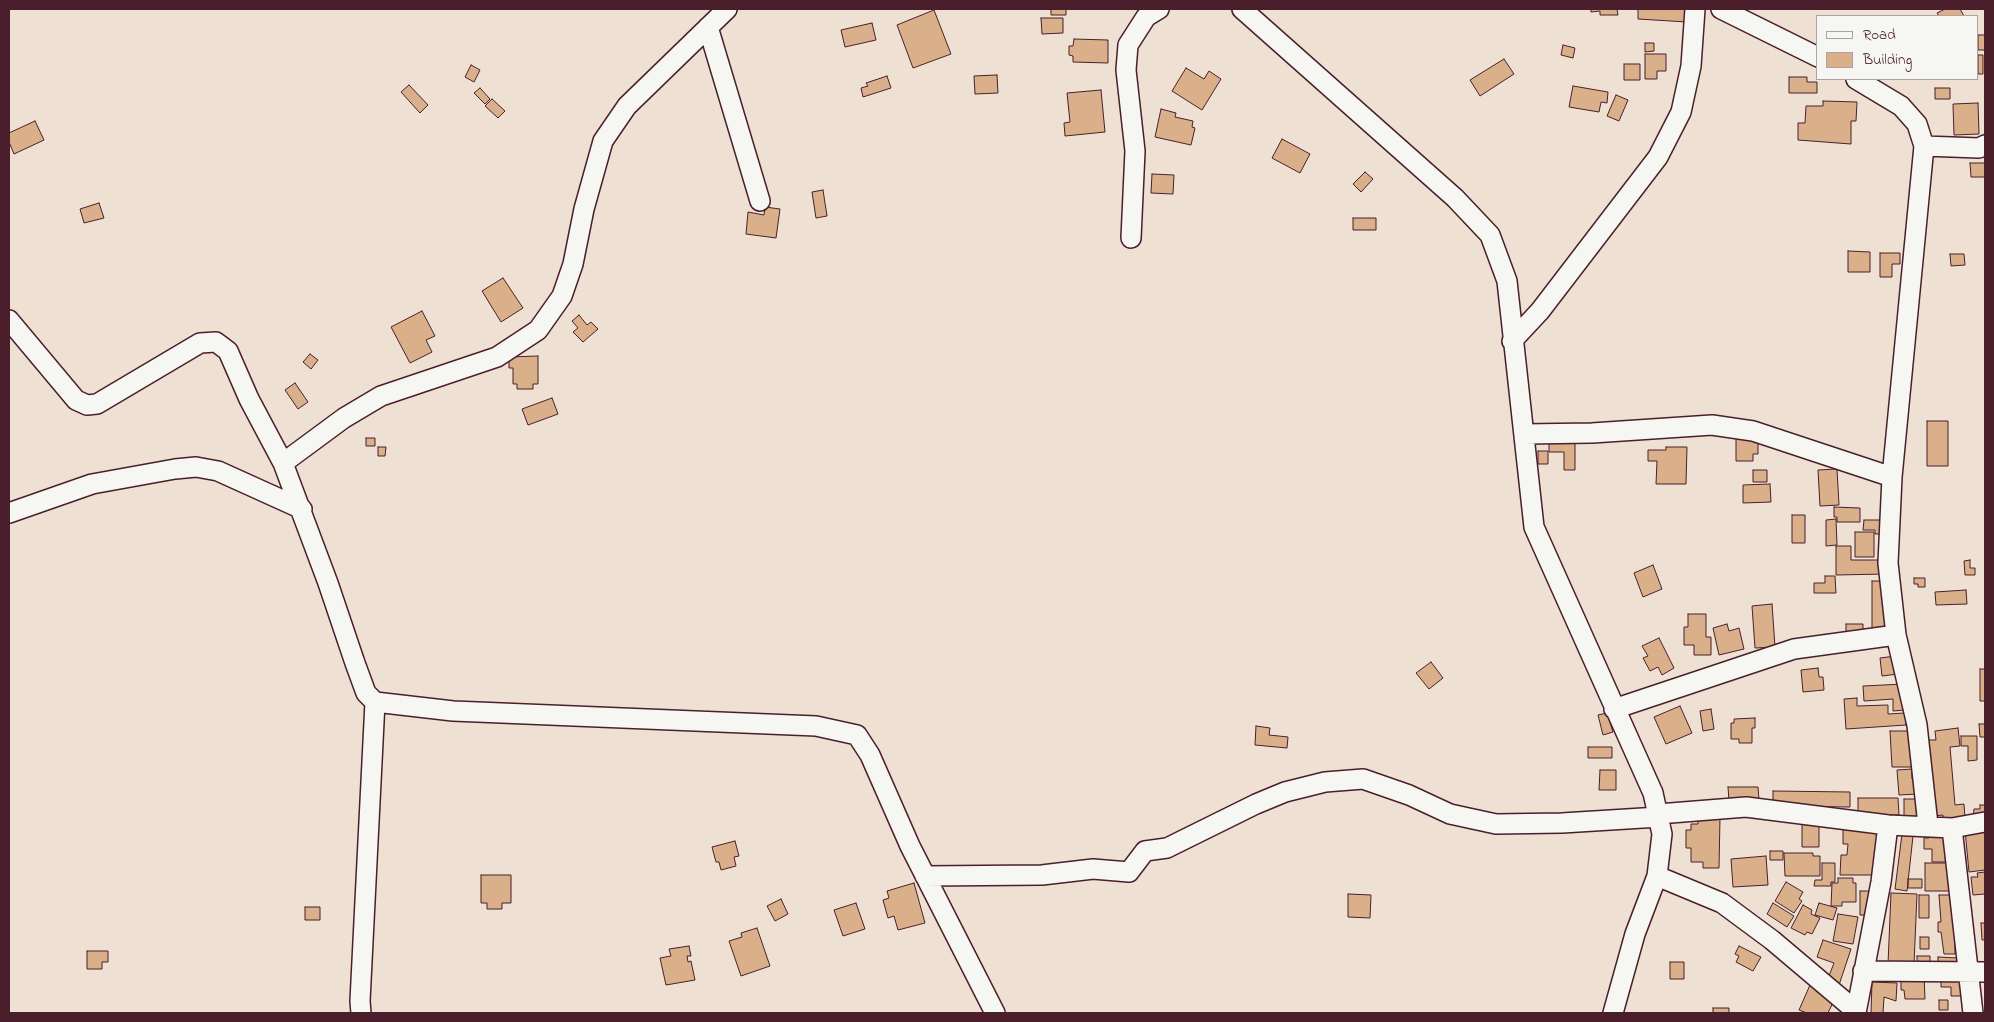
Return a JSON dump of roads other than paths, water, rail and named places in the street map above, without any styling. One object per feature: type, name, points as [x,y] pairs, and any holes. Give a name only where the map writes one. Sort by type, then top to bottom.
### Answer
[{"type":"street","points":[[283,463],[344,418],[381,396],[497,357],[538,330],[562,296],[570,272],[603,141],[626,106],[727,9]]},
{"type":"street","points":[[1131,238],[1135,151],[1126,70],[1128,45],[1146,17],[1159,9]]},
{"type":"street","points":[[1242,9],[1455,198],[1490,235],[1507,281],[1512,341],[1525,434],[1534,527],[1653,793],[1662,834],[1657,876],[1635,934],[1613,1013]]},
{"type":"street","points":[[1512,341],[1540,311],[1658,157],[1681,112],[1690,66],[1695,9]]},
{"type":"street","points":[[1721,9],[1816,56]]},
{"type":"street","points":[[708,27],[760,201]]},
{"type":"street","points":[[1858,80],[1901,106],[1917,124],[1924,146],[1892,477],[1888,563],[1896,635],[1917,725],[1928,825]]},
{"type":"street","points":[[1924,146],[1979,148],[1985,146]]},
{"type":"street","points":[[9,320],[76,400],[87,405],[97,404],[200,343],[216,342],[228,351],[249,399],[283,463],[302,510],[366,693],[375,702],[453,711],[816,726],[849,732],[860,738],[870,755],[925,876],[995,1013]]},
{"type":"street","points":[[1525,434],[1592,433],[1712,425],[1761,434],[1892,477]]},
{"type":"street","points":[[9,513],[92,484],[196,467],[218,471],[302,510]]},
{"type":"street","points":[[1614,709],[1794,649],[1896,635]]},
{"type":"street","points":[[361,1013],[360,1001],[375,702]]},
{"type":"street","points":[[925,876],[1042,875],[1093,869],[1129,872],[1145,851],[1167,848],[1256,804],[1286,792],[1325,782],[1363,780],[1409,794],[1450,814],[1496,824],[1562,823],[1746,807],[1888,825],[1928,825],[1952,828],[1985,822]]},
{"type":"street","points":[[1856,1012],[1881,882],[1888,825]]},
{"type":"street","points":[[1952,828],[1960,890],[1976,972],[1973,1013]]},
{"type":"street","points":[[1657,876],[1722,903],[1772,940],[1856,1012]]},
{"type":"street","points":[[1863,971],[1976,972]]}]
